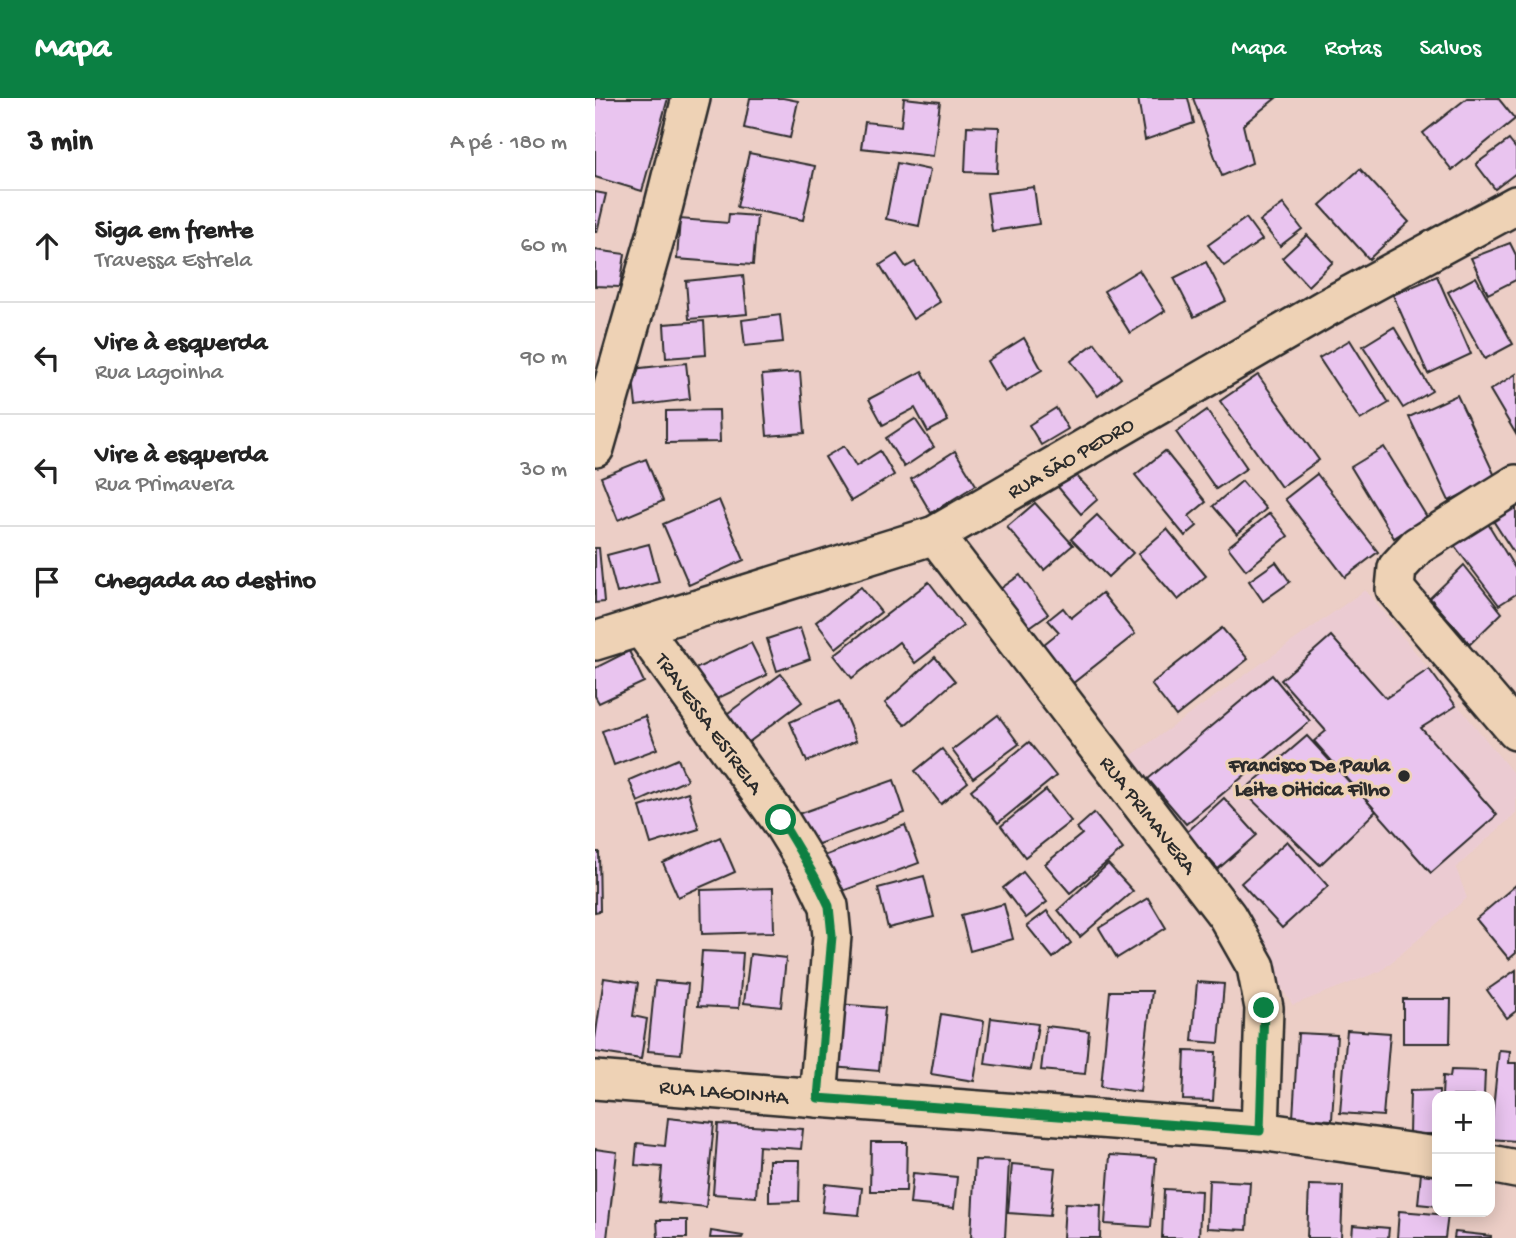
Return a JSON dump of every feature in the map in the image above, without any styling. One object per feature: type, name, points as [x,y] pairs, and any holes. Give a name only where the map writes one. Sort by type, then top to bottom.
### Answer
[{"type":"street","points":[[595,448],[657,232],[691,98]]},
{"type":"street","name":"RUA SÃO PEDRO","points":[[595,640],[935,535],[1326,308],[1516,205]]},
{"type":"street","points":[[1516,484],[1417,546],[1397,568],[1395,589],[1516,731]]},
{"type":"street","name":"RUA PRIMAVERA","points":[[935,535],[1227,916],[1256,967],[1264,1008],[1260,1131]]},
{"type":"street","name":"TRAVESSA ESTRELA","points":[[641,627],[781,820],[829,906],[832,936],[818,1098]]},
{"type":"street","name":"RUA LAGOINHA","points":[[595,1080],[1260,1131],[1432,1155]]},
{"type":"street","points":[[1495,1165],[1516,1169]]},
{"type":"shaded area","points":[[1365,590],[1516,777],[1516,813],[1456,868],[1467,898],[1381,971],[1293,1005],[1125,760]]},
{"type":"building","points":[[595,98],[668,98],[642,191],[595,177]]},
{"type":"building","points":[[750,98],[798,101],[790,138],[744,128]]},
{"type":"building","points":[[904,98],[940,102],[933,156],[861,148],[865,122],[901,126]]},
{"type":"building","points":[[1138,98],[1188,98],[1194,123],[1145,140]]},
{"type":"building","points":[[1193,98],[1276,98],[1243,125],[1252,163],[1222,176]]},
{"type":"building","points":[[1467,98],[1498,98],[1515,119],[1452,170],[1423,133]]},
{"type":"building","points":[[967,126],[999,127],[997,173],[965,172]]},
{"type":"building","points":[[1509,140],[1516,149],[1516,173],[1495,189],[1476,164]]},
{"type":"building","points":[[749,153],[815,166],[803,220],[737,207]]},
{"type":"building","points":[[897,163],[930,170],[919,226],[886,219]]},
{"type":"building","points":[[1360,169],[1409,222],[1369,259],[1320,205]]},
{"type":"building","points":[[1034,187],[1039,224],[992,231],[987,193]]},
{"type":"building","points":[[595,192],[606,194],[597,232],[595,232]]},
{"type":"building","points":[[1283,204],[1302,229],[1280,246],[1260,221]]},
{"type":"building","points":[[729,214],[757,216],[753,265],[677,259],[680,219],[728,223]]},
{"type":"building","points":[[1246,218],[1262,240],[1224,266],[1208,245]]},
{"type":"building","points":[[1307,235],[1333,262],[1308,286],[1282,258]]},
{"type":"building","points":[[1510,243],[1516,255],[1516,280],[1488,294],[1471,258]]},
{"type":"building","points":[[595,250],[625,254],[620,287],[595,286]]},
{"type":"building","points":[[897,254],[906,267],[915,262],[940,302],[913,319],[880,265]]},
{"type":"building","points":[[1206,262],[1226,301],[1194,317],[1174,278]]},
{"type":"building","points":[[1139,270],[1165,311],[1130,333],[1104,291]]},
{"type":"building","points":[[743,275],[747,314],[689,319],[686,281]]},
{"type":"building","points":[[1437,276],[1471,354],[1428,374],[1393,295]]},
{"type":"building","points":[[1476,277],[1513,344],[1485,359],[1448,292]]},
{"type":"building","points":[[780,315],[783,342],[745,346],[742,320]]},
{"type":"building","points":[[704,321],[706,355],[666,358],[664,324]]},
{"type":"building","points":[[1394,327],[1432,391],[1403,408],[1363,346]]},
{"type":"building","points":[[1024,338],[1042,370],[1005,392],[987,361]]},
{"type":"building","points":[[1350,340],[1389,403],[1360,420],[1319,358]]},
{"type":"building","points":[[1095,343],[1121,378],[1098,396],[1071,361]]},
{"type":"building","points":[[686,363],[690,399],[636,406],[632,369]]},
{"type":"building","points":[[922,371],[948,421],[928,432],[915,408],[883,425],[869,399]]},
{"type":"building","points":[[800,372],[805,433],[767,436],[762,375]]},
{"type":"building","points":[[1516,374],[1516,434],[1490,390]]},
{"type":"building","points":[[1258,375],[1319,460],[1281,487],[1220,401]]},
{"type":"building","points":[[1457,395],[1496,478],[1449,501],[1409,417]]},
{"type":"building","points":[[1056,408],[1068,429],[1041,445],[1029,425]]},
{"type":"building","points":[[719,410],[720,442],[666,443],[666,411]]},
{"type":"building","points":[[1207,410],[1247,468],[1216,489],[1176,432]]},
{"type":"building","points":[[915,419],[934,447],[904,467],[886,438]]},
{"type":"building","points":[[844,446],[856,466],[880,451],[894,475],[851,501],[825,457]]},
{"type":"building","points":[[1384,447],[1427,517],[1394,538],[1351,467]]},
{"type":"building","points":[[955,451],[976,485],[931,513],[911,479]]},
{"type":"building","points":[[1165,451],[1206,502],[1189,516],[1197,526],[1185,536],[1135,475]]},
{"type":"building","points":[[646,459],[663,501],[618,520],[601,477]]},
{"type":"building","points":[[1074,473],[1098,499],[1081,514],[1058,487]]},
{"type":"building","points":[[1317,474],[1378,552],[1345,577],[1285,499]]},
{"type":"building","points":[[1242,481],[1266,509],[1237,534],[1213,506]]},
{"type":"building","points":[[719,500],[744,560],[689,585],[663,524]]},
{"type":"building","points":[[1035,503],[1073,545],[1044,570],[1007,527]]},
{"type":"building","points":[[1516,506],[1516,556],[1492,519]]},
{"type":"building","points":[[1270,513],[1288,536],[1246,570],[1228,547]]},
{"type":"building","points":[[1097,515],[1133,553],[1108,577],[1071,539]]},
{"type":"building","points":[[1487,522],[1516,570],[1516,594],[1499,605],[1454,545]]},
{"type":"building","points":[[1167,529],[1206,576],[1178,600],[1138,554]]},
{"type":"building","points":[[649,544],[659,582],[617,593],[607,555]]},
{"type":"building","points":[[595,548],[599,548],[604,602],[595,603]]},
{"type":"building","points":[[1276,562],[1290,582],[1263,601],[1249,581]]},
{"type":"building","points":[[1464,565],[1502,613],[1470,644],[1430,598]]},
{"type":"building","points":[[1020,575],[1048,614],[1024,631],[996,592]]},
{"type":"building","points":[[929,582],[963,626],[915,663],[899,642],[852,678],[834,655]]},
{"type":"building","points":[[861,587],[881,612],[836,648],[816,622]]},
{"type":"building","points":[[1102,593],[1135,634],[1063,691],[1033,653],[1059,632],[1048,620],[1063,608],[1071,618]]},
{"type":"building","points":[[800,628],[810,659],[777,671],[767,639]]},
{"type":"building","points":[[1222,628],[1248,659],[1176,716],[1151,684]]},
{"type":"building","name":"Francisco De Paula Leite Oiticica Filho","points":[[1331,636],[1386,698],[1429,669],[1456,706],[1421,728],[1497,815],[1431,873],[1314,741],[1326,731],[1281,680]]},
{"type":"building","points":[[751,643],[767,675],[710,702],[695,669]]},
{"type":"building","points":[[629,651],[644,682],[599,703],[595,696],[595,668]]},
{"type":"building","points":[[935,657],[955,681],[905,725],[885,703]]},
{"type":"building","points":[[781,674],[802,702],[745,745],[724,716]]},
{"type":"building","points":[[1272,675],[1310,721],[1186,824],[1148,779]]},
{"type":"building","points":[[839,701],[856,741],[807,762],[790,722]]},
{"type":"building","points":[[998,715],[1019,744],[973,778],[952,750]]},
{"type":"building","points":[[645,716],[657,749],[614,765],[602,731]]},
{"type":"building","points":[[1307,736],[1376,811],[1320,865],[1243,791]]},
{"type":"building","points":[[1029,742],[1056,776],[998,823],[971,790]]},
{"type":"building","points":[[942,749],[968,782],[941,804],[915,771]]},
{"type":"building","points":[[678,759],[687,780],[638,802],[629,780]]},
{"type":"building","points":[[894,780],[905,813],[810,847],[798,814]]},
{"type":"building","points":[[1046,790],[1071,821],[1025,857],[1001,826]]},
{"type":"building","points":[[688,792],[699,829],[651,844],[640,807]]},
{"type":"building","points":[[1224,798],[1257,835],[1218,869],[1186,833]]},
{"type":"building","points":[[1094,813],[1123,849],[1070,893],[1045,864],[1082,834],[1077,828]]},
{"type":"building","points":[[905,825],[919,863],[837,893],[824,856]]},
{"type":"building","points":[[720,837],[735,872],[678,897],[663,863]]},
{"type":"building","points":[[1287,841],[1328,886],[1282,928],[1241,883]]},
{"type":"building","points":[[595,852],[599,852],[600,911],[595,912]]},
{"type":"building","points":[[1108,864],[1133,891],[1080,937],[1058,910]]},
{"type":"building","points":[[1023,872],[1047,902],[1026,918],[1003,888]]},
{"type":"building","points":[[924,876],[934,917],[888,928],[878,888]]},
{"type":"building","points":[[1516,885],[1516,953],[1509,959],[1476,919]]},
{"type":"building","points":[[773,888],[774,932],[702,934],[701,890]]},
{"type":"building","points":[[1148,898],[1166,928],[1117,958],[1099,928]]},
{"type":"building","points":[[1004,904],[1013,939],[970,951],[961,915]]},
{"type":"building","points":[[1047,911],[1071,943],[1053,958],[1027,926]]},
{"type":"building","points":[[702,951],[743,953],[739,1008],[698,1006]]},
{"type":"building","points":[[750,954],[786,958],[781,1007],[744,1003]]},
{"type":"building","points":[[1516,970],[1516,1011],[1507,1018],[1487,990]]},
{"type":"building","points":[[604,978],[638,983],[633,1016],[647,1019],[641,1059],[595,1052]]},
{"type":"building","points":[[655,981],[688,984],[681,1054],[648,1051]]},
{"type":"building","points":[[1197,982],[1224,984],[1219,1043],[1192,1041]]},
{"type":"building","points":[[1110,991],[1152,991],[1140,1092],[1101,1087]]},
{"type":"building","points":[[1403,999],[1451,999],[1450,1043],[1403,1043]]},
{"type":"building","points":[[838,1004],[885,1008],[879,1071],[833,1067]]},
{"type":"building","points":[[941,1014],[984,1021],[974,1081],[931,1074]]},
{"type":"building","points":[[991,1018],[1038,1024],[1031,1070],[985,1064]]},
{"type":"building","points":[[1046,1026],[1089,1031],[1085,1074],[1041,1070]]},
{"type":"building","points":[[1347,1030],[1390,1033],[1383,1116],[1340,1113]]},
{"type":"building","points":[[1298,1033],[1337,1035],[1332,1120],[1293,1118]]},
{"type":"building","points":[[1499,1050],[1510,1051],[1509,1063],[1516,1063],[1516,1141],[1495,1139],[1495,1091]]},
{"type":"building","points":[[1185,1051],[1216,1052],[1213,1101],[1183,1100]]},
{"type":"building","points":[[1451,1070],[1485,1071],[1484,1091],[1442,1091],[1443,1076],[1450,1077]]},
{"type":"building","points":[[1439,1090],[1432,1091],[1432,1134],[1409,1134],[1410,1091]]},
{"type":"building","points":[[668,1118],[714,1123],[706,1207],[659,1202],[662,1167],[635,1165],[637,1143],[665,1146]]},
{"type":"building","points":[[718,1124],[803,1129],[801,1149],[759,1146],[756,1197],[713,1194]]},
{"type":"building","points":[[871,1142],[907,1142],[906,1191],[870,1191]]},
{"type":"building","points":[[595,1149],[617,1152],[607,1238],[595,1238]]},
{"type":"building","points":[[1110,1155],[1156,1158],[1151,1227],[1105,1224]]},
{"type":"building","points":[[769,1160],[800,1160],[799,1201],[769,1202]]},
{"type":"building","points":[[975,1160],[1009,1161],[1005,1238],[971,1238]]},
{"type":"building","points":[[1012,1164],[1055,1168],[1050,1216],[1008,1213]]},
{"type":"building","points":[[913,1173],[957,1177],[954,1208],[910,1204]]},
{"type":"building","points":[[1421,1173],[1432,1174],[1432,1205],[1418,1204]]},
{"type":"building","points":[[1209,1180],[1250,1182],[1247,1230],[1207,1228]]},
{"type":"building","points":[[825,1184],[862,1188],[859,1215],[822,1212]]},
{"type":"building","points":[[1309,1185],[1343,1186],[1341,1238],[1307,1238]]},
{"type":"building","points":[[1164,1189],[1201,1191],[1199,1238],[1162,1238]]},
{"type":"building","points":[[1065,1203],[1101,1205],[1100,1238],[1063,1238]]},
{"type":"building","points":[[1399,1211],[1448,1217],[1445,1238],[1397,1238]]},
{"type":"building","points":[[657,1220],[687,1220],[687,1238],[658,1238]]},
{"type":"building","points":[[1353,1225],[1389,1228],[1388,1238],[1352,1238]]},
{"type":"building","points":[[711,1231],[743,1236],[710,1238]]},
{"type":"building","points":[[1455,1232],[1491,1236],[1491,1238],[1454,1238]]},
{"type":"place","name":"Francisco De Paula Leite Oiticica Filho","points":[[1404,776]]},
{"type":"route","points":[[781,820],[829,906],[832,936],[818,1098],[1260,1131],[1264,1008]]}]
